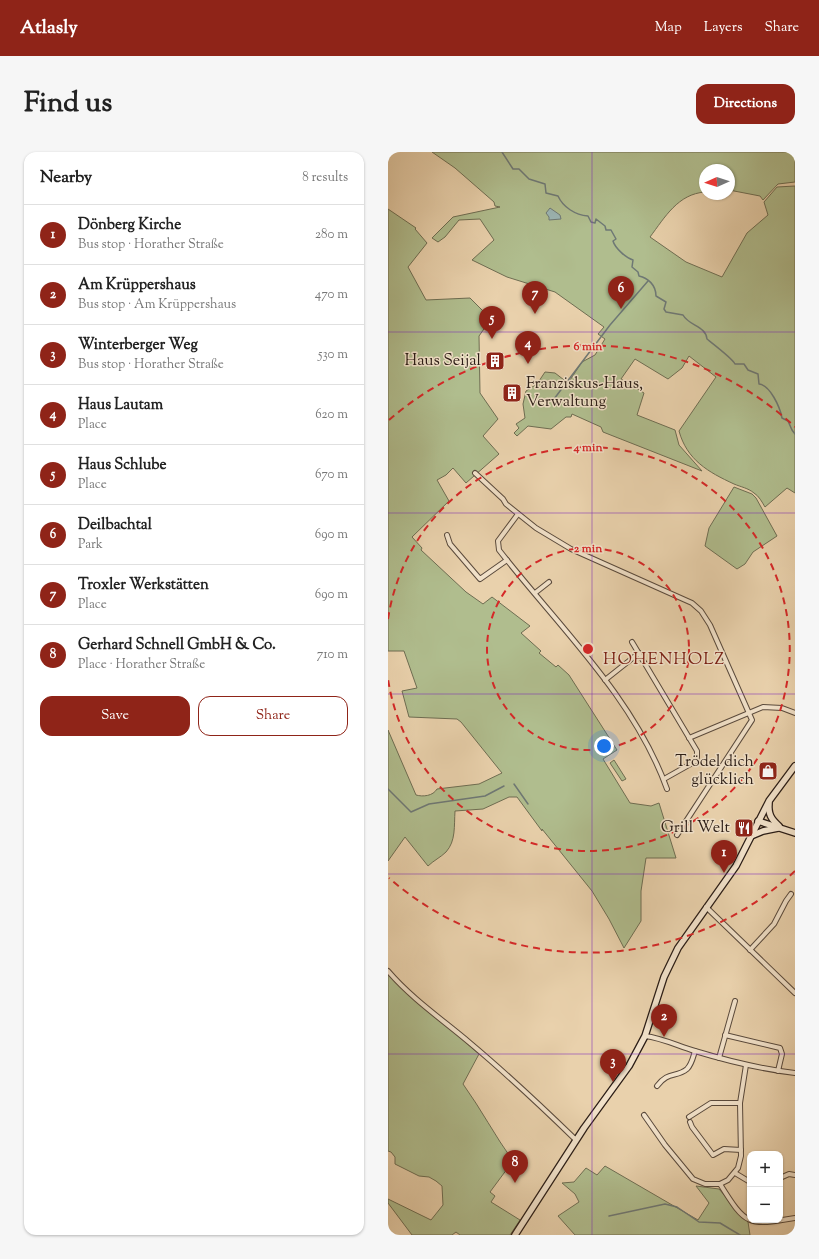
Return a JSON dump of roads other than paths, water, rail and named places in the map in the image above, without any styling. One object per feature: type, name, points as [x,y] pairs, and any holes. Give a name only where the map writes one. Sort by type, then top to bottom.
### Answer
[{"type":"main road","points":[[515,1235],[576,1140],[629,1066],[645,1036],[664,977],[673,956],[736,866],[769,801],[795,766]]},
{"type":"main road","points":[[769,801],[768,813],[772,820],[781,828]]},
{"type":"main road","points":[[758,821],[795,833]]},
{"type":"main road","points":[[751,836],[763,831],[781,828]]},
{"type":"street","points":[[475,473],[503,499],[506,504],[536,528],[571,548],[663,589],[698,607],[710,625],[752,720],[677,835]]},
{"type":"street","points":[[518,514],[498,541],[499,550],[605,680],[636,726],[664,779],[667,789]]},
{"type":"street","points":[[447,535],[450,544],[480,580],[506,560]]},
{"type":"street","points":[[535,593],[548,582]]},
{"type":"street","points":[[632,642],[697,751],[698,757],[696,761],[664,779]]},
{"type":"street","points":[[605,680],[639,653]]},
{"type":"street","points":[[689,738],[763,707],[771,707],[795,713]]},
{"type":"street","points":[[750,950],[774,924],[791,894]]},
{"type":"street","points":[[706,907],[795,993]]},
{"type":"street","points":[[388,971],[425,1006],[472,1044],[576,1140]]},
{"type":"street","points":[[719,1058],[734,1001]]},
{"type":"street","points":[[725,1035],[780,1048],[782,1054],[778,1071]]},
{"type":"street","points":[[645,1036],[655,1037],[695,1051],[746,1065],[795,1073]]},
{"type":"street","points":[[657,1086],[665,1076],[686,1069],[690,1064],[695,1051]]},
{"type":"street","points":[[644,1115],[667,1148],[693,1179],[705,1184],[720,1184],[728,1180],[735,1173],[740,1163],[740,1103],[746,1065]]},
{"type":"street","points":[[689,1117],[711,1103],[740,1103]]},
{"type":"street","points":[[690,1122],[692,1127],[713,1155],[724,1149],[741,1150]]},
{"type":"street","points":[[735,1173],[747,1180]]},
{"type":"street","points":[[783,1177],[789,1174],[795,1175]]},
{"type":"street","points":[[720,1184],[741,1214],[750,1221],[763,1223],[795,1218]]},
{"type":"water","points":[[550,208],[560,215],[561,219],[549,220],[546,213]]},
{"type":"waterway","points":[[502,152],[513,169],[519,169],[529,179],[545,184],[546,193],[558,196],[563,204],[570,210],[588,216],[591,222],[595,223],[596,219],[605,226],[606,230],[611,230],[616,239],[613,241],[618,250],[633,260],[632,267],[638,272],[639,276],[645,278],[651,283],[655,289],[656,296],[666,302],[664,309],[666,312],[683,315],[689,322],[704,331],[707,339],[727,355],[735,364],[744,364],[748,370],[758,374],[759,384],[763,385],[771,392],[777,403],[782,418],[788,421],[795,434]]},
{"type":"waterway","points":[[554,399],[610,325],[648,281]]},
{"type":"waterway","points":[[514,784],[528,804]]},
{"type":"waterway","points":[[388,789],[411,812],[429,804],[485,796],[504,786]]},
{"type":"waterway","points":[[609,1216],[665,1204],[677,1207],[699,1222],[720,1223],[740,1235]]},
{"type":"place","name":"Deilbachtal","points":[[621,309]]},
{"type":"place","name":"Troxler Werkstätten","points":[[535,314]]},
{"type":"place","name":"Haus Schlube","points":[[492,339]]},
{"type":"place","name":"Haus Seijal","points":[[495,361]]},
{"type":"place","name":"Haus Lautam","points":[[528,364]]},
{"type":"place","name":"Franziskus-Haus, Verwaltung","points":[[512,393]]},
{"type":"place","name":"Trödel dich glücklich","points":[[768,771]]},
{"type":"place","name":"Grill Welt","points":[[744,828]]},
{"type":"place","name":"Dönberg Kirche","points":[[724,873]]},
{"type":"place","name":"Am Krüppershaus","points":[[664,1037]]},
{"type":"place","name":"Winterberger Weg","points":[[613,1082]]},
{"type":"place","name":"Gerhard Schnell GmbH & Co.","points":[[515,1183]]},
{"type":"district","name":"HOHENHOLZ","points":[[664,660]]}]
